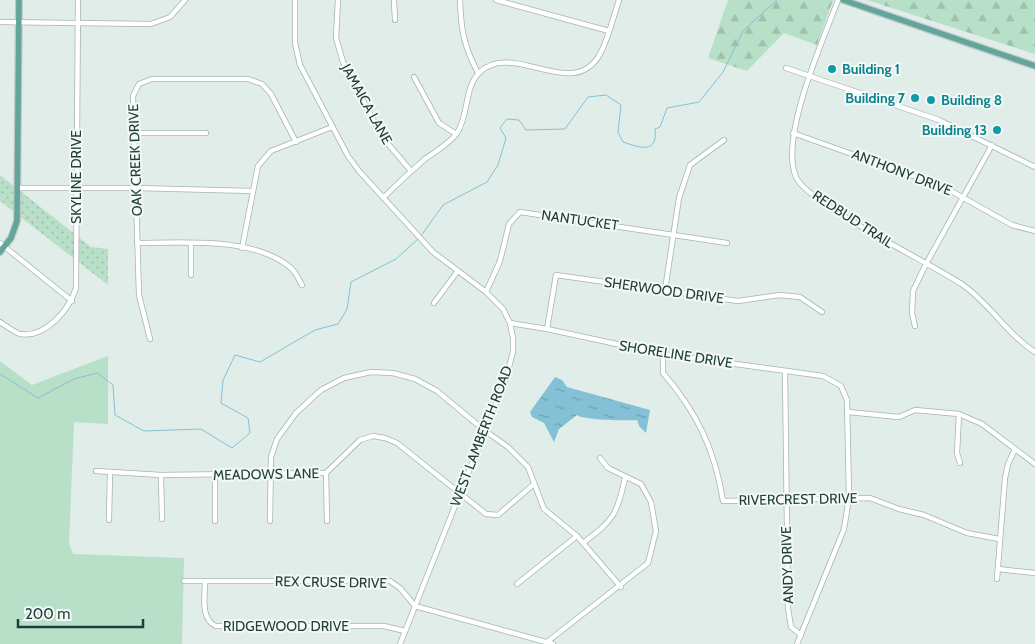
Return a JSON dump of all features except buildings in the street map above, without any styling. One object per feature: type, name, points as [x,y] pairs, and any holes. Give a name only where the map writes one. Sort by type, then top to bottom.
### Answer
[{"type":"main road","points":[[0,252],[2,244],[16,230],[18,188],[18,0]]},
{"type":"main road","points":[[843,0],[1035,66]]},
{"type":"street","name":"SKYLINE DRIVE","points":[[72,301],[76,288],[76,23],[78,0]]},
{"type":"street","points":[[0,22],[151,24],[170,17],[185,0]]},
{"type":"street","name":"WEST LAMBERTH ROAD","points":[[296,0],[295,43],[300,65],[332,127],[359,172],[433,252],[456,272],[486,292],[503,309],[510,324],[513,352],[506,378],[400,644]]},
{"type":"street","name":"JAMAICA LANE","points":[[338,0],[336,38],[343,62],[377,127],[389,145],[412,171]]},
{"type":"street","points":[[394,0],[396,20]]},
{"type":"street","points":[[460,0],[461,28],[464,44],[478,73]]},
{"type":"street","points":[[496,0],[609,31]]},
{"type":"street","points":[[383,198],[456,134],[464,119],[470,89],[478,73],[502,62],[515,63],[551,72],[576,72],[589,67],[600,54],[619,0]]},
{"type":"street","name":"REDBUD TRAIL","points":[[838,0],[793,134],[791,158],[796,179],[822,202],[964,286],[1023,344],[1035,352]]},
{"type":"street","points":[[786,68],[939,120],[1035,167]]},
{"type":"street","name":"OAK CREEK DRIVE","points":[[150,339],[139,295],[133,96],[139,84],[152,78],[248,80],[262,84],[271,94],[296,142]]},
{"type":"street","points":[[414,78],[439,123],[456,134]]},
{"type":"street","points":[[242,248],[258,166],[271,151],[332,127]]},
{"type":"street","points":[[134,133],[206,134]]},
{"type":"street","name":"ANTHONY DRIVE","points":[[793,134],[944,187],[1012,225],[1035,232]]},
{"type":"street","points":[[665,290],[679,198],[690,165],[724,140]]},
{"type":"street","points":[[915,326],[912,313],[913,291],[926,264],[992,146]]},
{"type":"street","points":[[18,188],[136,188],[253,191]]},
{"type":"street","name":"NANTUCKET","points":[[486,292],[500,261],[509,224],[520,212],[673,233],[727,243]]},
{"type":"street","points":[[137,243],[222,244],[270,254],[293,270],[302,285]]},
{"type":"street","points":[[0,322],[19,334],[34,334],[45,330],[72,301],[2,244]]},
{"type":"street","points":[[191,244],[191,275]]},
{"type":"street","points":[[434,303],[456,272]]},
{"type":"street","name":"SHERWOOD DRIVE","points":[[547,329],[556,275],[738,301],[780,295],[800,297],[822,312]]},
{"type":"street","name":"SHORELINE DRIVE","points":[[510,324],[547,329],[663,354],[823,376],[841,386],[847,400],[848,412]]},
{"type":"street","name":"RIVERCREST DRIVE","points":[[663,354],[663,374],[678,390],[705,434],[718,472],[722,501],[870,498],[898,509],[924,515],[967,533],[999,539]]},
{"type":"street","name":"ANDY DRIVE","points":[[785,370],[785,500],[788,608],[791,627],[801,635]]},
{"type":"street","points":[[270,521],[271,456],[277,439],[296,414],[321,390],[344,378],[371,372],[400,375],[415,379],[437,391],[484,430],[508,447],[528,467],[544,509],[577,536],[621,587]]},
{"type":"street","points":[[797,644],[844,529],[849,498],[848,412],[899,417],[915,410],[943,411],[959,414],[982,424],[1035,464]]},
{"type":"street","points":[[959,414],[956,453],[960,463]]},
{"type":"street","name":"MEADOWS LANE","points":[[96,471],[161,475],[326,473],[360,440],[373,436],[397,443],[460,491],[486,514],[498,515],[534,484]]},
{"type":"street","points":[[997,579],[1006,471],[1015,450]]},
{"type":"street","points":[[547,642],[621,587],[648,563],[656,531],[651,502],[641,484],[625,478],[608,468],[600,458]]},
{"type":"street","points":[[109,520],[110,472]]},
{"type":"street","points":[[326,473],[326,521]]},
{"type":"street","points":[[161,475],[162,519]]},
{"type":"street","points":[[215,475],[215,521]]},
{"type":"street","points":[[583,543],[610,522],[620,500],[625,478]]},
{"type":"street","points":[[517,584],[577,536]]},
{"type":"street","points":[[998,569],[1035,573]]},
{"type":"street","name":"REX CRUSE DRIVE","points":[[184,581],[385,580],[395,583],[415,606]]},
{"type":"street","name":"RIDGEWOOD DRIVE","points":[[205,581],[205,614],[208,621],[216,626],[384,626],[405,631]]},
{"type":"street","points":[[415,606],[553,644]]},
{"type":"green space","points":[[728,0],[833,0],[817,45],[784,33],[747,71],[708,58]]},
{"type":"green space","points":[[867,0],[1035,0],[1035,54]]},
{"type":"green space","points":[[0,175],[91,247],[108,249],[108,285],[0,201]]},
{"type":"green space","points":[[108,356],[108,424],[74,422],[69,544],[73,554],[184,558],[182,644],[0,644],[0,361],[32,385]]},
{"type":"water","points":[[555,377],[562,380],[567,387],[650,410],[646,433],[639,426],[637,420],[596,419],[577,415],[559,429],[554,442],[544,423],[532,417],[530,412]]},
{"type":"waterway","points":[[421,236],[443,205],[487,182],[498,165],[506,138],[500,128],[507,119],[519,120],[526,130],[565,129],[588,97],[606,95],[621,105],[618,132],[623,142],[641,147],[651,146],[654,142],[655,129],[660,127],[667,108],[699,102],[723,72],[743,31],[777,0]]},
{"type":"waterway","points":[[0,374],[38,398],[74,379],[97,373],[113,385],[115,415],[144,431],[201,429],[232,448],[250,433],[248,418],[221,403],[223,380],[235,355],[260,362],[315,330],[338,324],[347,309],[351,282],[396,259],[418,239]]},
{"type":"place","name":"Building 1","points":[[832,69]]},
{"type":"place","name":"Building 7","points":[[915,98]]},
{"type":"place","name":"Building 8","points":[[931,100]]},
{"type":"place","name":"Building 13","points":[[997,130]]}]
